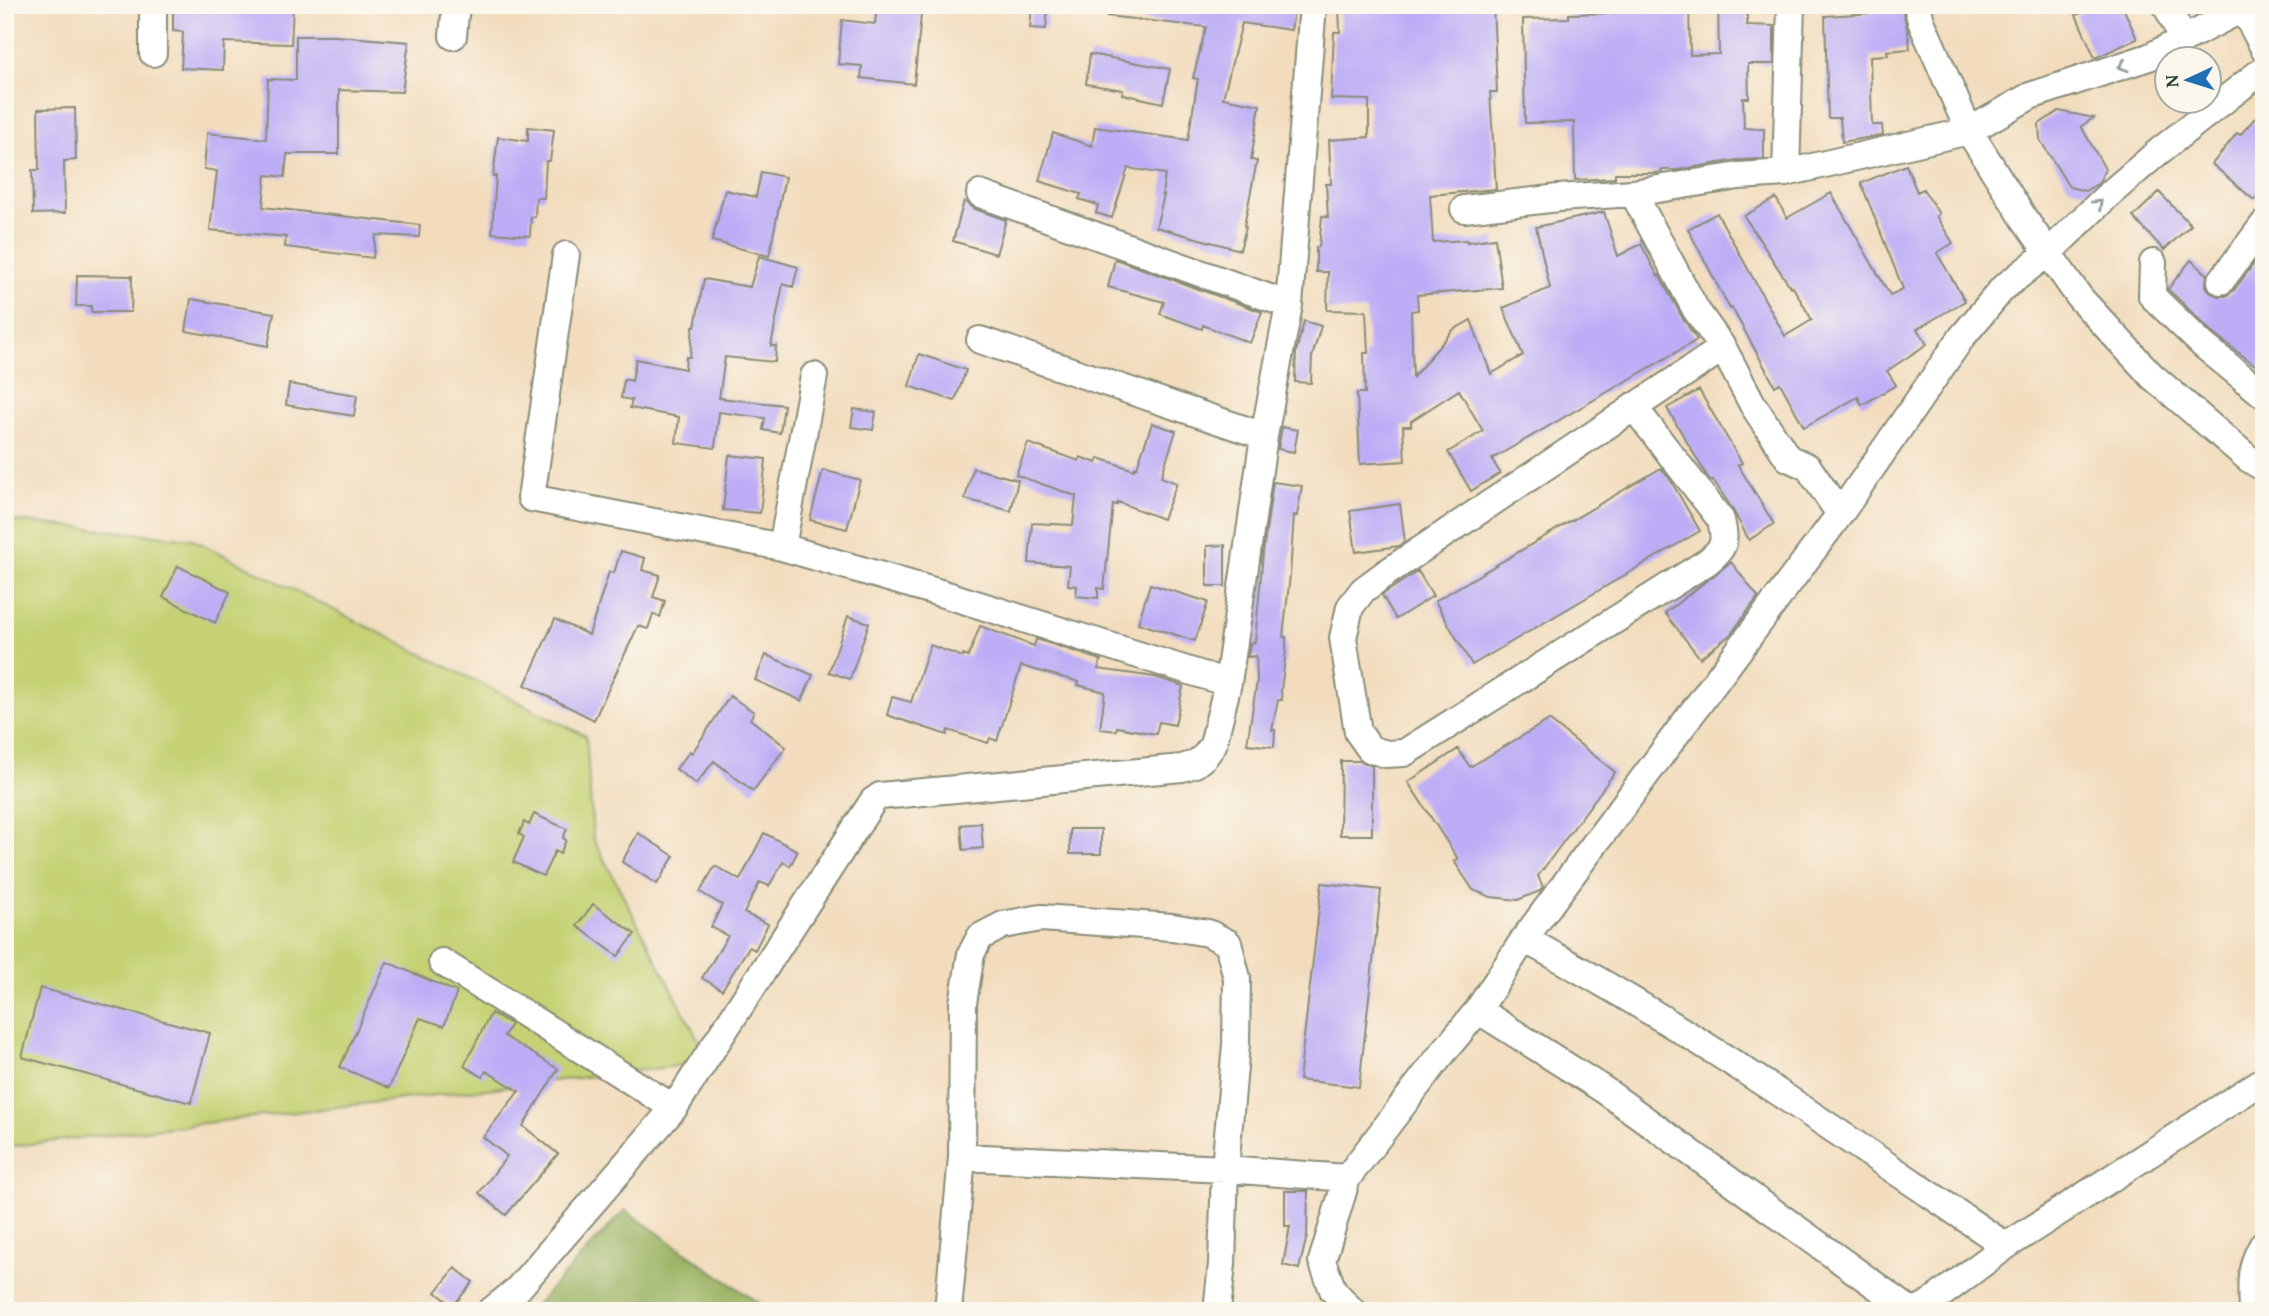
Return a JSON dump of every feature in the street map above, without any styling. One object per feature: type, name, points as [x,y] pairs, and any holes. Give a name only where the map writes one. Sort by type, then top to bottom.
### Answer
[{"type":"street","points":[[153,5],[153,53]]},
{"type":"street","points":[[453,36],[456,5]]},
{"type":"street","points":[[491,1311],[516,1291],[674,1108],[873,801],[880,796],[1182,768],[1195,764],[1213,745],[1228,683],[1264,436],[1289,305],[1313,5]]},
{"type":"street","points":[[1786,173],[1791,5]]},
{"type":"street","points":[[1917,5],[1969,131],[2025,220],[2080,298],[2152,376],[2249,459],[2264,468]]},
{"type":"street","points":[[2166,5],[2184,40]]},
{"type":"street","points":[[1464,209],[1633,193],[1739,176],[1786,173],[1969,131],[2030,96],[2149,57],[2245,7],[2264,48]]},
{"type":"street","points":[[1352,1311],[1332,1290],[1322,1261],[1347,1178],[1478,1010],[1524,939],[1840,514],[1962,337],[2003,288],[2049,251],[2157,153],[2264,69]]},
{"type":"street","points":[[1633,193],[1696,310],[1723,348],[1753,405],[1788,458],[1808,467],[1840,514]]},
{"type":"street","points":[[980,194],[1289,305]]},
{"type":"street","points":[[2221,281],[2264,224]]},
{"type":"street","points":[[566,255],[531,498],[782,547],[947,595],[1228,683]]},
{"type":"street","points":[[2153,263],[2152,296],[2203,345],[2264,395]]},
{"type":"street","points":[[980,340],[1264,436]]},
{"type":"street","points":[[1633,407],[1721,520],[1725,537],[1722,549],[1707,562],[1404,753],[1386,754],[1370,750],[1357,732],[1343,638],[1350,607],[1363,590],[1386,573],[1633,407],[1723,348]]},
{"type":"street","points":[[782,547],[814,376]]},
{"type":"street","points":[[948,1311],[962,1157],[963,1003],[971,954],[980,937],[1003,925],[1041,918],[1172,927],[1208,933],[1228,943],[1237,978],[1236,1044],[1217,1311]]},
{"type":"street","points":[[1524,939],[1685,1033],[2007,1246]]},
{"type":"street","points":[[442,962],[674,1108]]},
{"type":"street","points":[[1478,1010],[1604,1090],[1911,1311]]},
{"type":"street","points":[[1919,1311],[2007,1246],[2264,1080]]},
{"type":"street","points":[[962,1157],[1225,1169],[1347,1178]]},
{"type":"street","points":[[2252,1311],[2251,1282],[2254,1259],[2264,1243]]},
{"type":"green space","points":[[5,520],[192,539],[586,736],[593,838],[710,1062],[5,1147]]},
{"type":"green space","points":[[625,1210],[770,1311],[530,1311]]},
{"type":"building","points":[[173,5],[293,7],[291,44],[224,42],[223,70],[181,68],[183,32],[173,31]]},
{"type":"building","points":[[877,5],[922,5],[914,84],[861,78],[862,66],[838,64],[842,20],[875,24]]},
{"type":"building","points":[[1032,5],[1048,5],[1046,29],[1030,28]]},
{"type":"building","points":[[1108,5],[1295,5],[1291,30],[1242,23],[1223,98],[1260,105],[1251,160],[1257,161],[1240,250],[1156,227],[1164,195],[1165,174],[1128,168],[1112,218],[1096,213],[1098,205],[1079,199],[1081,194],[1039,181],[1053,133],[1092,146],[1095,127],[1188,140],[1198,79],[1193,78],[1206,27],[1107,16]]},
{"type":"building","points":[[1339,5],[1493,5],[1497,92],[1490,92],[1496,189],[1430,195],[1433,242],[1467,242],[1495,238],[1502,288],[1417,295],[1418,310],[1411,311],[1413,377],[1453,330],[1471,320],[1491,374],[1523,355],[1503,308],[1550,288],[1536,227],[1604,212],[1618,256],[1641,244],[1697,340],[1492,459],[1500,473],[1471,491],[1448,452],[1483,431],[1459,390],[1411,421],[1411,426],[1403,426],[1405,461],[1360,464],[1357,393],[1365,393],[1364,353],[1368,353],[1366,311],[1327,310],[1328,272],[1316,272],[1316,247],[1319,247],[1322,216],[1328,217],[1326,184],[1331,184],[1329,140],[1369,137],[1369,100],[1331,99],[1334,32],[1340,32]]},
{"type":"building","points":[[1718,5],[1747,5],[1747,25],[1774,26],[1774,64],[1748,64],[1749,98],[1743,98],[1744,128],[1764,129],[1764,159],[1737,160],[1656,173],[1615,173],[1615,178],[1575,180],[1574,122],[1525,123],[1523,19],[1569,18],[1569,14],[1689,7],[1690,55],[1719,54]]},
{"type":"building","points":[[2098,5],[2122,5],[2137,39],[2095,58],[2076,15]]},
{"type":"building","points":[[1902,7],[1910,49],[1887,51],[1888,55],[1870,56],[1872,125],[1882,125],[1883,135],[1842,142],[1840,118],[1828,118],[1825,16],[1873,13],[1873,10]]},
{"type":"building","points":[[296,36],[336,36],[409,42],[402,92],[339,90],[339,154],[287,154],[285,177],[266,175],[263,207],[420,225],[419,237],[376,235],[373,258],[285,247],[286,237],[210,230],[217,171],[204,169],[207,133],[266,139],[268,79],[296,80]]},
{"type":"building","points":[[1090,54],[1170,69],[1163,103],[1122,94],[1123,90],[1086,84]]},
{"type":"building","points":[[75,108],[76,160],[64,161],[65,213],[33,214],[32,170],[39,170],[38,109]]},
{"type":"building","points":[[2264,108],[2264,189],[2254,200],[2212,164],[2237,133],[2240,135]]},
{"type":"building","points":[[2059,111],[2094,118],[2081,126],[2105,169],[2099,183],[2085,191],[2069,187],[2040,140],[2039,124]]},
{"type":"building","points":[[528,127],[554,130],[550,161],[546,161],[544,198],[536,198],[530,236],[492,233],[496,176],[493,176],[498,137],[528,141]]},
{"type":"building","points":[[1906,165],[1917,192],[1923,189],[1953,243],[1937,253],[1965,301],[1917,329],[1927,344],[1887,371],[1896,385],[1862,405],[1858,397],[1804,427],[1780,383],[1775,386],[1688,229],[1717,213],[1785,336],[1812,320],[1793,287],[1791,288],[1744,216],[1776,198],[1787,218],[1831,193],[1890,295],[1903,289],[1861,183]]},
{"type":"building","points":[[761,172],[785,177],[769,256],[712,241],[725,190],[756,197]]},
{"type":"building","points":[[2159,192],[2191,225],[2164,250],[2133,217]]},
{"type":"building","points":[[964,201],[975,209],[1006,220],[996,254],[953,241]]},
{"type":"building","points":[[2264,250],[2264,372],[2213,333],[2168,289],[2191,260],[2207,274],[2206,286],[2211,293],[2226,296],[2234,290]]},
{"type":"building","points":[[759,256],[798,267],[793,287],[783,284],[771,346],[776,346],[775,362],[725,357],[719,398],[784,405],[780,433],[763,430],[765,418],[719,412],[715,448],[676,443],[679,417],[630,408],[632,400],[621,398],[624,379],[632,381],[636,359],[685,369],[686,357],[690,357],[693,326],[704,279],[750,287]]},
{"type":"building","points":[[1115,259],[1262,312],[1250,343],[1203,325],[1202,329],[1160,314],[1164,302],[1108,287]]},
{"type":"building","points":[[77,275],[132,276],[131,312],[91,312],[91,306],[76,306]]},
{"type":"building","points":[[191,299],[274,313],[268,346],[186,331]]},
{"type":"building","points":[[1304,321],[1321,326],[1312,357],[1311,383],[1295,382],[1296,352]]},
{"type":"building","points":[[919,354],[966,370],[955,401],[909,386]]},
{"type":"building","points":[[289,384],[357,395],[354,416],[286,405]]},
{"type":"building","points":[[1699,390],[1742,463],[1738,465],[1774,524],[1749,540],[1733,510],[1713,480],[1707,476],[1667,408]]},
{"type":"building","points":[[854,409],[876,412],[873,430],[851,427]]},
{"type":"building","points":[[1152,423],[1176,431],[1161,477],[1177,483],[1163,519],[1118,502],[1117,505],[1113,504],[1104,589],[1098,588],[1098,598],[1076,596],[1077,586],[1068,585],[1070,566],[1029,563],[1032,523],[1073,525],[1076,496],[1016,475],[1028,443],[1079,461],[1080,457],[1097,463],[1099,458],[1134,470]]},
{"type":"building","points":[[1282,427],[1298,430],[1294,452],[1278,449]]},
{"type":"building","points":[[729,455],[766,459],[760,513],[723,510]]},
{"type":"building","points":[[973,468],[1018,480],[1011,511],[965,499]]},
{"type":"building","points":[[1661,468],[1700,531],[1472,665],[1435,601]]},
{"type":"building","points":[[823,470],[860,480],[847,529],[810,520]]},
{"type":"building","points":[[1273,482],[1302,486],[1297,516],[1294,515],[1283,637],[1286,637],[1286,650],[1282,700],[1278,700],[1272,730],[1275,730],[1274,747],[1247,744],[1257,681],[1256,656],[1248,657],[1250,643],[1255,642]]},
{"type":"building","points":[[1400,504],[1405,541],[1399,546],[1356,552],[1350,511]]},
{"type":"building","points":[[1225,545],[1225,586],[1207,586],[1207,546]]},
{"type":"building","points":[[621,551],[645,558],[642,570],[660,575],[653,597],[665,601],[660,617],[653,614],[648,629],[638,626],[594,720],[525,685],[555,619],[589,635],[609,572],[614,573]]},
{"type":"building","points":[[1731,562],[1758,597],[1730,635],[1700,658],[1665,613]]},
{"type":"building","points":[[178,566],[230,592],[215,623],[163,597]]},
{"type":"building","points":[[1418,571],[1433,596],[1396,619],[1382,595]]},
{"type":"building","points":[[1150,584],[1208,602],[1195,641],[1138,623]]},
{"type":"building","points":[[848,616],[869,623],[850,679],[829,672]]},
{"type":"building","points":[[980,626],[1034,646],[1036,639],[1101,660],[1098,669],[1155,677],[1183,686],[1175,725],[1159,722],[1156,734],[1117,727],[1116,731],[1100,729],[1105,692],[1021,666],[997,741],[990,738],[988,743],[948,730],[947,735],[887,715],[892,697],[911,702],[930,645],[968,657]]},
{"type":"building","points":[[766,655],[813,675],[802,701],[755,680]]},
{"type":"building","points":[[730,696],[754,712],[750,719],[786,747],[753,791],[714,761],[696,784],[676,769],[690,751],[692,753]]},
{"type":"building","points":[[1549,720],[1615,772],[1538,876],[1543,887],[1540,891],[1518,900],[1491,897],[1473,890],[1454,861],[1458,859],[1408,782],[1458,749],[1470,767]]},
{"type":"building","points":[[1341,761],[1361,761],[1372,766],[1372,835],[1340,835]]},
{"type":"building","points":[[534,814],[567,829],[560,854],[555,851],[543,876],[513,862],[524,837],[519,834],[524,822],[529,825]]},
{"type":"building","points":[[981,823],[983,848],[963,850],[961,825]]},
{"type":"building","points":[[1070,829],[1101,829],[1101,854],[1070,854]]},
{"type":"building","points":[[638,833],[674,856],[657,884],[622,862]]},
{"type":"building","points":[[764,833],[798,851],[790,866],[783,862],[769,886],[760,882],[744,913],[768,924],[755,950],[749,947],[722,990],[702,978],[728,936],[711,927],[722,905],[700,892],[715,866],[740,880]]},
{"type":"building","points":[[1322,883],[1381,890],[1359,1087],[1299,1080]]},
{"type":"building","points":[[593,904],[635,934],[618,956],[577,926]]},
{"type":"building","points":[[387,962],[457,992],[444,1026],[420,1018],[389,1088],[340,1067]]},
{"type":"building","points":[[40,988],[210,1033],[191,1103],[22,1057]]},
{"type":"building","points":[[491,1013],[511,1024],[504,1036],[558,1069],[523,1126],[558,1154],[506,1215],[479,1193],[507,1156],[483,1137],[519,1091],[486,1071],[483,1077],[464,1066]]},
{"type":"building","points":[[1285,1191],[1308,1191],[1307,1236],[1299,1269],[1283,1265],[1290,1226],[1285,1226]]},
{"type":"building","points":[[455,1268],[473,1282],[453,1306],[436,1292]]}]
